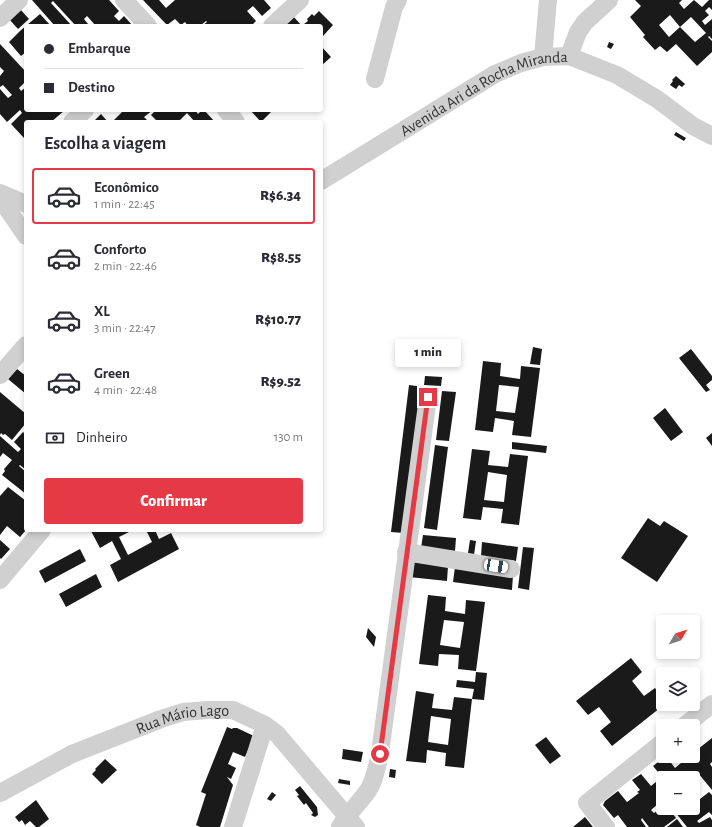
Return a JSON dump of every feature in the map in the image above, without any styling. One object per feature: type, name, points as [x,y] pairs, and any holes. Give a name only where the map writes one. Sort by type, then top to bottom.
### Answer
[{"type":"street","points":[[0,18],[19,0]]},
{"type":"street","points":[[124,0],[146,24]]},
{"type":"street","points":[[274,24],[300,0]]},
{"type":"street","points":[[375,79],[394,7],[398,0]]},
{"type":"street","points":[[543,57],[548,0]]},
{"type":"street","points":[[568,56],[581,27],[609,0]]},
{"type":"street","name":"Avenida Ari da Rocha Miranda","points":[[323,180],[495,74],[521,63],[543,57],[568,56],[617,75],[657,99],[693,126],[712,136]]},
{"type":"street","points":[[74,120],[83,112]]},
{"type":"street","points":[[228,112],[234,120]]},
{"type":"street","points":[[0,193],[24,203]]},
{"type":"street","points":[[0,198],[24,233]]},
{"type":"street","points":[[0,375],[24,347]]},
{"type":"street","points":[[348,823],[367,792],[374,777],[380,754],[428,397]]},
{"type":"street","points":[[0,580],[40,532]]},
{"type":"street","points":[[406,552],[511,569]]},
{"type":"street","points":[[693,719],[712,704]]},
{"type":"street","name":"Rua Mário Lago","points":[[0,793],[72,754],[161,719],[183,712],[233,710],[266,725],[277,734],[348,823]]},
{"type":"street","points":[[233,827],[266,725]]},
{"type":"street","points":[[606,827],[587,802],[656,748]]},
{"type":"building","points":[[32,0],[109,0],[119,11],[114,16],[119,21],[124,16],[131,24],[94,24],[87,16],[84,19],[88,24],[74,24],[53,1],[51,3],[70,24],[53,24]]},
{"type":"building","points":[[143,0],[159,0],[166,8],[175,0],[264,0],[271,8],[262,16],[253,6],[247,11],[256,21],[253,24],[204,24],[207,22],[206,21],[202,24],[186,24],[185,22],[180,24],[175,19],[166,24]]},
{"type":"building","points":[[635,0],[682,0],[679,3],[684,9],[694,0],[702,7],[709,0],[712,0],[712,10],[709,7],[705,11],[709,15],[702,21],[705,25],[712,19],[712,39],[709,36],[708,37],[712,41],[712,52],[697,66],[676,44],[667,52],[660,46],[655,50],[643,37],[645,35],[630,17],[641,6]],"holes":[[[670,15],[680,27],[669,37],[659,25]],[[691,17],[706,33],[695,42],[680,27]]]},
{"type":"building","points":[[20,9],[29,19],[18,29],[9,19]]},
{"type":"building","points":[[319,11],[333,25],[323,36],[323,24],[304,24],[308,21],[307,19],[312,14],[314,16]]},
{"type":"building","points":[[40,14],[49,24],[28,24]]},
{"type":"building","points":[[293,16],[300,24],[283,24]]},
{"type":"building","points":[[24,28],[24,54],[21,56],[9,42]]},
{"type":"building","points":[[609,42],[614,44],[611,49],[607,47]]},
{"type":"building","points":[[0,44],[24,70],[24,83],[19,88],[21,91],[24,89],[24,112],[63,112],[53,120],[24,120],[24,138],[11,124],[22,113],[20,110],[7,122],[0,114],[0,89],[8,98],[12,95],[3,85],[0,87],[0,76],[4,71],[0,67]]},
{"type":"building","points":[[323,48],[331,57],[323,64]]},
{"type":"building","points":[[676,76],[685,84],[682,87],[679,85],[676,89],[670,85]]},
{"type":"building","points":[[122,112],[150,112],[144,117],[147,120],[114,120]]},
{"type":"building","points":[[154,112],[196,112],[198,114],[200,112],[206,112],[213,120],[193,120],[187,113],[180,120],[156,120],[151,115]]},
{"type":"building","points":[[252,112],[271,112],[263,120],[259,120]]},
{"type":"building","points":[[101,114],[106,120],[95,120]]},
{"type":"building","points":[[676,132],[686,138],[684,141],[674,135]]},
{"type":"building","points":[[533,347],[542,349],[540,365],[530,364]]},
{"type":"building","points":[[691,349],[712,376],[712,380],[706,385],[710,390],[706,392],[679,358]]},
{"type":"building","points":[[483,361],[501,363],[500,376],[520,379],[521,366],[540,368],[531,437],[512,435],[514,421],[495,418],[493,432],[475,430]],"holes":[[[499,385],[519,387],[515,413],[496,411]]]},
{"type":"building","points":[[17,369],[24,374],[24,392],[8,379]]},
{"type":"building","points":[[425,376],[442,377],[441,386],[424,385]]},
{"type":"building","points":[[409,385],[424,387],[404,533],[391,532]]},
{"type":"building","points":[[442,391],[456,392],[449,441],[436,440]]},
{"type":"building","points":[[0,392],[24,412],[24,425],[12,440],[5,434],[3,435],[1,433],[0,435]]},
{"type":"building","points":[[665,408],[683,432],[671,441],[653,418]]},
{"type":"building","points":[[23,432],[24,433],[24,468],[20,465],[19,466],[24,470],[24,492],[2,475],[5,471],[4,469],[12,460],[3,453],[0,457],[0,436],[18,452],[21,449],[14,442]]},
{"type":"building","points":[[712,433],[712,446],[706,438]]},
{"type":"building","points":[[512,442],[547,446],[546,453],[512,449]]},
{"type":"building","points":[[435,445],[448,447],[437,530],[424,528]]},
{"type":"building","points":[[472,449],[490,451],[488,465],[508,467],[510,454],[528,456],[519,525],[501,523],[503,509],[483,507],[481,520],[463,518]],"holes":[[[488,472],[507,475],[504,502],[484,500]]]},
{"type":"building","points":[[8,487],[24,499],[24,532],[20,537],[7,526],[0,535],[0,496]]},
{"type":"building","points":[[648,518],[660,526],[664,521],[688,536],[657,582],[621,558]]},
{"type":"building","points":[[92,532],[129,532],[119,537],[128,555],[152,542],[147,532],[156,532],[159,539],[171,533],[179,549],[118,582],[110,565],[121,559],[112,541],[100,548]]},
{"type":"building","points":[[423,535],[456,538],[455,551],[421,548]]},
{"type":"building","points":[[0,540],[10,549],[1,559],[0,558]]},
{"type":"building","points":[[470,540],[476,541],[474,555],[468,553]]},
{"type":"building","points":[[482,542],[518,547],[516,561],[481,556]]},
{"type":"building","points":[[523,547],[534,548],[529,590],[518,588]]},
{"type":"building","points":[[80,549],[86,561],[45,583],[39,571]]},
{"type":"building","points":[[411,562],[448,566],[447,581],[409,577]]},
{"type":"building","points":[[455,567],[513,575],[512,590],[453,582]]},
{"type":"building","points":[[96,574],[102,587],[66,607],[59,594]]},
{"type":"building","points":[[428,595],[446,597],[445,611],[465,614],[466,600],[485,602],[476,671],[458,669],[459,655],[439,654],[438,666],[419,664]],"holes":[[[444,620],[464,622],[460,648],[440,645]]]},
{"type":"building","points":[[368,628],[376,637],[374,647],[366,637]]},
{"type":"building","points":[[631,658],[642,672],[632,681],[644,696],[655,688],[656,689],[656,711],[612,746],[600,731],[611,722],[599,707],[588,715],[576,701]]},
{"type":"building","points":[[476,672],[487,673],[484,700],[472,699],[474,689],[456,687],[457,680],[475,682]]},
{"type":"building","points":[[416,691],[434,694],[432,708],[452,710],[454,697],[472,699],[464,768],[445,766],[446,753],[427,750],[426,763],[406,761]],"holes":[[[431,716],[451,719],[448,745],[428,742]]]},
{"type":"building","points":[[227,727],[232,729],[237,728],[254,736],[245,757],[233,752],[228,764],[236,768],[231,779],[227,777],[233,785],[220,827],[200,827],[196,825],[206,794],[201,792]]},
{"type":"building","points":[[546,737],[561,756],[550,764],[535,745]]},
{"type":"building","points":[[712,738],[712,762],[710,764],[712,767],[712,790],[700,775],[700,771],[657,771],[653,766],[657,763],[671,763],[675,768],[681,763],[700,763],[700,747]]},
{"type":"building","points":[[343,749],[363,752],[361,762],[342,759]]},
{"type":"building","points":[[105,759],[117,770],[102,784],[92,774]]},
{"type":"building","points":[[390,769],[396,770],[395,778],[389,777]]},
{"type":"building","points":[[641,774],[651,786],[656,782],[656,806],[651,810],[654,813],[656,812],[656,815],[674,815],[676,818],[664,827],[649,827],[642,818],[641,820],[646,827],[627,827],[618,815],[614,818],[603,805],[605,801],[618,791],[627,802],[639,793],[637,792],[640,790],[632,780]]},
{"type":"building","points":[[339,779],[350,781],[350,785],[338,783]]},
{"type":"building","points":[[300,786],[317,807],[318,815],[315,817],[311,815],[313,813],[306,803],[304,805],[297,796],[299,795],[295,790]]},
{"type":"building","points":[[272,792],[276,795],[271,801],[267,799]]},
{"type":"building","points":[[709,792],[712,795],[712,815],[709,812],[697,821],[699,823],[710,817],[712,820],[712,827],[687,827],[678,815],[700,815],[700,799]]},
{"type":"building","points":[[36,800],[49,819],[39,827],[36,827],[30,821],[25,825],[22,820],[19,822],[15,817]]},
{"type":"building","points":[[585,817],[593,827],[573,827]]},
{"type":"building","points":[[677,819],[683,827],[667,827]]},
{"type":"route","points":[[380,754],[428,397]]}]
